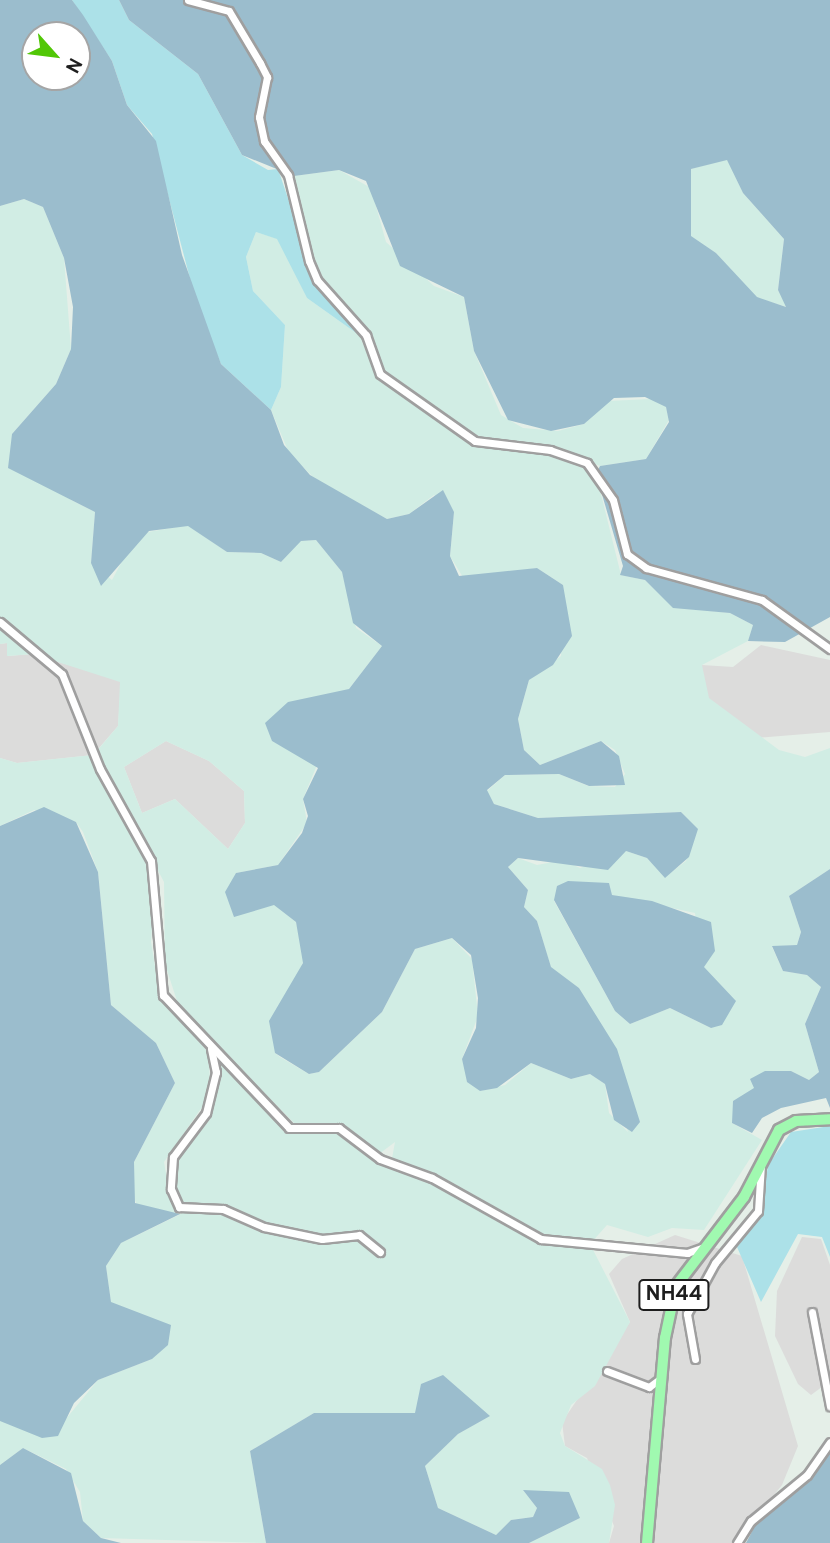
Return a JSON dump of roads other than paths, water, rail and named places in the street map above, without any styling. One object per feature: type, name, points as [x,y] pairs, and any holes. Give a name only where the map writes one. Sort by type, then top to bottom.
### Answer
[{"type":"main road","name":"NH44","points":[[647,1543],[661,1378],[676,1286],[744,1197],[761,1160],[787,1125],[830,1119]]},
{"type":"street","points":[[188,0],[229,11],[244,46],[260,63],[267,77],[259,117],[264,141],[288,175],[309,261],[324,289],[366,335],[380,374],[475,441],[551,450],[587,463],[613,500],[627,554],[646,568],[762,600],[830,649]]},
{"type":"street","points":[[0,622],[62,674],[100,769],[151,861],[163,995],[289,1128],[339,1128],[380,1159],[432,1178],[541,1240],[687,1253],[709,1245]]},
{"type":"street","points":[[211,1048],[216,1072],[206,1113],[173,1157],[171,1189],[179,1207],[223,1209],[264,1227],[322,1239],[359,1236],[380,1252]]},
{"type":"street","points":[[695,1359],[687,1314],[715,1263],[758,1211],[761,1160]]},
{"type":"street","points":[[812,1312],[830,1406]]},
{"type":"street","points":[[607,1371],[649,1387],[661,1378]]},
{"type":"street","points":[[737,1543],[751,1521],[807,1475],[830,1442]]}]
